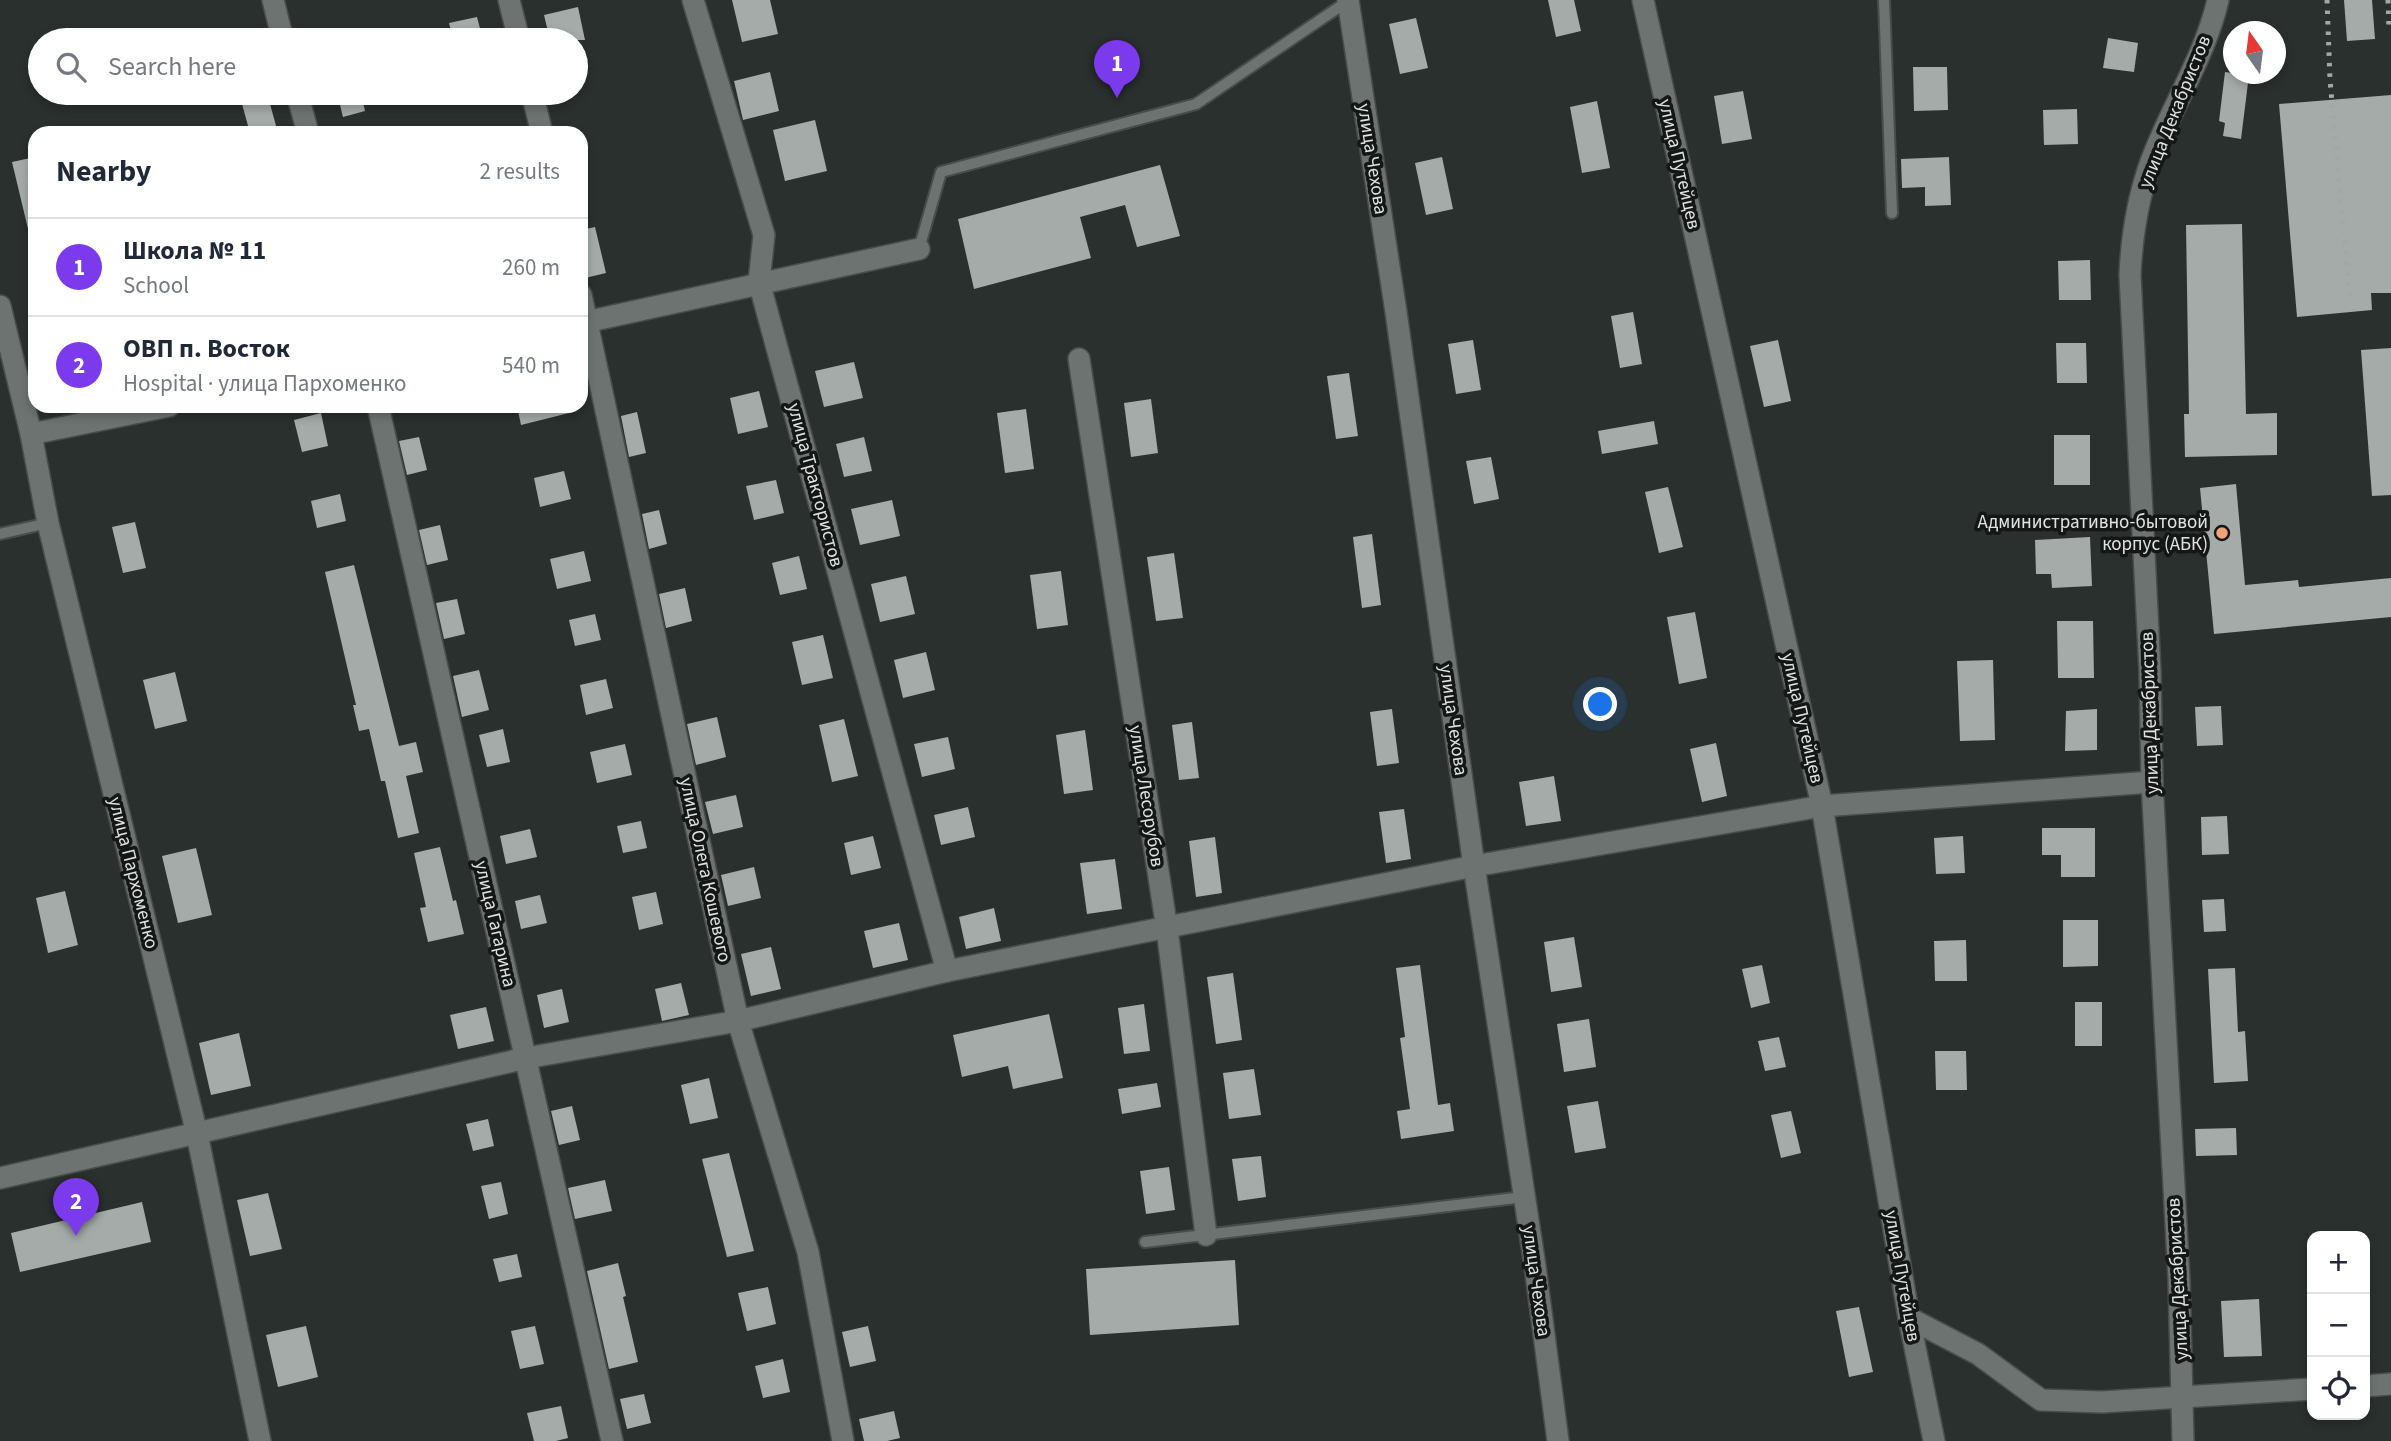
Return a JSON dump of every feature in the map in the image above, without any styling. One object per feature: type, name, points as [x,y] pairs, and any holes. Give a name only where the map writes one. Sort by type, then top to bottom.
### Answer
[{"type":"street","points":[[273,0],[280,28]]},
{"type":"street","points":[[509,0],[516,28]]},
{"type":"street","name":"улица Трактористов","points":[[693,0],[764,234],[759,282],[947,971]]},
{"type":"street","name":"улица Чехова","points":[[1348,0],[1396,312],[1558,1441]]},
{"type":"street","name":"улица Путейцев","points":[[1643,0],[1822,806],[1909,1318],[1934,1441]]},
{"type":"street","name":"улица Декабристов","points":[[2183,1441],[2183,1396],[2152,782],[2150,671],[2130,293],[2131,248],[2146,176],[2207,35],[2218,0]]},
{"type":"street","points":[[300,105],[306,126]]},
{"type":"street","points":[[535,105],[539,126]]},
{"type":"street","points":[[588,321],[919,248]]},
{"type":"street","name":"улица Пархоменко","points":[[0,306],[31,434],[48,523],[197,1134],[260,1441]]},
{"type":"street","name":"улица Олега Кошевого","points":[[588,340],[738,1021],[808,1252],[843,1441]]},
{"type":"street","name":"улица Лесорубов","points":[[1079,359],[1167,929],[1206,1235]]},
{"type":"street","points":[[31,434],[134,413]]},
{"type":"street","name":"улица Гагарина","points":[[380,413],[612,1441]]},
{"type":"street","points":[[0,1178],[526,1058],[738,1021],[947,971],[1474,866],[1822,806],[2152,782]]},
{"type":"street","points":[[1909,1318],[1978,1354],[2041,1400],[2102,1402],[2307,1389]]},
{"type":"street","points":[[2370,1386],[2391,1384]]},
{"type":"lane","points":[[919,248],[941,172],[1196,104],[1348,0]]},
{"type":"lane","points":[[1884,0],[1892,213]]},
{"type":"lane","points":[[0,534],[48,523]]},
{"type":"lane","points":[[1145,1242],[1524,1197]]},
{"type":"building","points":[[732,0],[770,0],[778,34],[742,42]]},
{"type":"building","points":[[1548,0],[1574,0],[1581,31],[1556,37]]},
{"type":"building","points":[[2344,0],[2372,0],[2375,39],[2347,41]]},
{"type":"building","points":[[578,7],[582,28],[547,28],[544,15]]},
{"type":"building","points":[[477,17],[480,28],[450,28],[449,23]]},
{"type":"building","points":[[1416,18],[1428,68],[1400,74],[1389,24]]},
{"type":"building","points":[[2108,38],[2138,43],[2134,72],[2103,68]]},
{"type":"building","points":[[1913,67],[1947,67],[1948,110],[1914,111]]},
{"type":"building","points":[[770,72],[779,111],[743,120],[734,81]]},
{"type":"building","points":[[2224,84],[2248,84],[2241,139],[2223,136],[2225,123],[2219,121]]},
{"type":"building","points":[[1743,91],[1752,139],[1722,144],[1714,96]]},
{"type":"building","points":[[2391,95],[2391,293],[2371,293],[2372,310],[2297,317],[2279,104]]},
{"type":"building","points":[[1597,101],[1610,168],[1582,173],[1570,107]]},
{"type":"building","points":[[242,105],[270,105],[276,126],[248,126]]},
{"type":"building","points":[[340,105],[364,105],[365,111],[343,117]]},
{"type":"building","points":[[2077,109],[2078,144],[2044,145],[2043,110]]},
{"type":"building","points":[[815,120],[827,171],[785,181],[773,130]]},
{"type":"building","points":[[1442,157],[1453,209],[1426,215],[1415,163]]},
{"type":"building","points":[[1949,157],[1951,205],[1925,206],[1925,187],[1902,188],[1901,159]]},
{"type":"building","points":[[28,159],[28,229],[12,162]]},
{"type":"building","points":[[1160,165],[1180,236],[1137,247],[1125,205],[1080,217],[1091,258],[974,289],[958,219]]},
{"type":"building","points":[[2242,224],[2246,414],[2277,413],[2277,455],[2185,457],[2184,414],[2189,414],[2186,225]]},
{"type":"building","points":[[595,227],[606,273],[588,277],[588,228]]},
{"type":"building","points":[[2090,260],[2091,300],[2059,300],[2058,261]]},
{"type":"building","points":[[1633,312],[1642,364],[1620,368],[1611,316]]},
{"type":"building","points":[[1473,340],[1481,390],[1456,394],[1448,344]]},
{"type":"building","points":[[1778,340],[1791,401],[1764,407],[1750,346]]},
{"type":"building","points":[[2056,343],[2086,343],[2087,383],[2057,383]]},
{"type":"building","points":[[2391,348],[2391,495],[2372,496],[2361,350]]},
{"type":"building","points":[[854,362],[863,398],[824,407],[815,371]]},
{"type":"building","points":[[1349,373],[1358,436],[1336,439],[1327,376]]},
{"type":"building","points":[[759,391],[768,427],[738,434],[730,398]]},
{"type":"building","points":[[1151,399],[1158,453],[1131,457],[1124,403]]},
{"type":"building","points":[[1026,409],[1034,469],[1005,473],[997,413]]},
{"type":"building","points":[[637,412],[646,453],[629,457],[621,416]]},
{"type":"building","points":[[321,413],[328,446],[302,452],[294,420]]},
{"type":"building","points":[[518,413],[569,413],[521,425]]},
{"type":"building","points":[[1654,421],[1658,444],[1602,454],[1598,431]]},
{"type":"building","points":[[2054,435],[2090,435],[2090,485],[2054,485]]},
{"type":"building","points":[[419,437],[427,470],[407,475],[399,441]]},
{"type":"building","points":[[864,437],[872,471],[844,477],[836,444]]},
{"type":"building","points":[[1491,457],[1499,499],[1474,504],[1466,461]]},
{"type":"building","points":[[564,471],[571,499],[540,507],[534,478]]},
{"type":"building","points":[[776,480],[784,513],[754,520],[746,486]]},
{"type":"building","name":"Административно-бытовой корпус (АБК)","points":[[2236,484],[2245,585],[2298,580],[2299,587],[2391,578],[2391,617],[2214,634],[2200,488]]},
{"type":"building","points":[[1668,487],[1683,547],[1659,553],[1645,492]]},
{"type":"building","points":[[340,494],[346,521],[317,528],[311,501]]},
{"type":"building","points":[[892,500],[900,536],[860,545],[851,509]]},
{"type":"building","points":[[659,510],[667,544],[649,549],[642,514]]},
{"type":"building","points":[[135,522],[146,568],[123,573],[112,527]]},
{"type":"building","points":[[440,525],[448,560],[427,565],[419,530]]},
{"type":"building","points":[[1372,534],[1381,605],[1362,608],[1353,537]]},
{"type":"building","points":[[2090,537],[2092,586],[2052,588],[2051,574],[2036,574],[2035,540]]},
{"type":"building","points":[[584,551],[591,581],[557,589],[550,559]]},
{"type":"building","points":[[1174,553],[1183,618],[1156,621],[1147,557]]},
{"type":"building","points":[[799,556],[807,589],[780,595],[772,563]]},
{"type":"building","points":[[354,565],[399,746],[416,742],[423,772],[406,776],[419,833],[398,838],[369,729],[359,731],[353,705],[356,705],[325,572]]},
{"type":"building","points":[[1061,571],[1068,625],[1037,629],[1030,575]]},
{"type":"building","points":[[906,576],[915,614],[880,622],[871,584]]},
{"type":"building","points":[[685,588],[692,621],[666,628],[659,594]]},
{"type":"building","points":[[457,599],[465,634],[444,639],[436,603]]},
{"type":"building","points":[[1695,612],[1707,678],[1679,684],[1667,617]]},
{"type":"building","points":[[595,614],[601,640],[575,646],[569,620]]},
{"type":"building","points":[[2057,621],[2093,621],[2094,678],[2058,678]]},
{"type":"building","points":[[823,635],[833,678],[802,685],[792,642]]},
{"type":"building","points":[[926,652],[935,690],[903,698],[894,660]]},
{"type":"building","points":[[1993,660],[1995,740],[1960,741],[1957,661]]},
{"type":"building","points":[[479,670],[489,710],[462,717],[453,676]]},
{"type":"building","points":[[175,672],[187,721],[155,729],[143,680]]},
{"type":"building","points":[[606,679],[613,708],[586,715],[580,685]]},
{"type":"building","points":[[2221,706],[2223,745],[2197,746],[2195,707]]},
{"type":"building","points":[[1392,709],[1399,763],[1377,766],[1370,712]]},
{"type":"building","points":[[2097,709],[2097,750],[2065,751],[2066,711]]},
{"type":"building","points":[[717,717],[726,757],[696,765],[687,724]]},
{"type":"building","points":[[844,719],[858,776],[832,782],[819,725]]},
{"type":"building","points":[[1192,722],[1199,778],[1179,780],[1172,725]]},
{"type":"building","points":[[503,729],[510,762],[487,767],[479,735]]},
{"type":"building","points":[[1085,730],[1093,790],[1064,794],[1056,735]]},
{"type":"building","points":[[948,737],[955,769],[922,777],[914,744]]},
{"type":"building","points":[[1716,743],[1727,796],[1702,802],[1690,749]]},
{"type":"building","points":[[625,744],[632,775],[597,783],[590,752]]},
{"type":"building","points":[[1554,776],[1561,821],[1526,826],[1519,782]]},
{"type":"building","points":[[736,795],[743,827],[713,834],[705,802]]},
{"type":"building","points":[[968,807],[975,837],[941,845],[934,815]]},
{"type":"building","points":[[1404,809],[1411,859],[1386,863],[1379,812]]},
{"type":"building","points":[[2227,816],[2229,854],[2202,855],[2201,817]]},
{"type":"building","points":[[641,821],[647,848],[623,853],[617,826]]},
{"type":"building","points":[[2042,828],[2095,828],[2095,877],[2061,877],[2061,855],[2042,855]]},
{"type":"building","points":[[530,829],[537,857],[506,864],[500,836]]},
{"type":"building","points":[[873,836],[881,868],[851,875],[844,843]]},
{"type":"building","points":[[1963,836],[1965,873],[1936,874],[1934,838]]},
{"type":"building","points":[[1215,837],[1222,893],[1196,897],[1189,841]]},
{"type":"building","points":[[440,847],[464,934],[428,942],[420,908],[426,907],[414,853]]},
{"type":"building","points":[[196,848],[212,915],[178,923],[162,856]]},
{"type":"building","points":[[1115,859],[1122,909],[1087,914],[1080,863]]},
{"type":"building","points":[[754,867],[761,898],[728,906],[721,875]]},
{"type":"building","points":[[65,891],[78,945],[48,953],[36,898]]},
{"type":"building","points":[[656,892],[663,924],[639,930],[632,897]]},
{"type":"building","points":[[540,895],[547,923],[521,929],[515,901]]},
{"type":"building","points":[[2224,899],[2226,931],[2204,932],[2202,900]]},
{"type":"building","points":[[994,908],[1001,941],[966,949],[959,917]]},
{"type":"building","points":[[2063,920],[2098,920],[2098,966],[2063,967]]},
{"type":"building","points":[[899,923],[908,960],[873,968],[864,931]]},
{"type":"building","points":[[1574,937],[1582,987],[1551,992],[1544,942]]},
{"type":"building","points":[[1966,940],[1967,981],[1935,981],[1934,941]]},
{"type":"building","points":[[771,947],[781,989],[751,996],[741,954]]},
{"type":"building","points":[[1420,965],[1438,1105],[1450,1103],[1454,1131],[1401,1139],[1397,1111],[1410,1109],[1400,1038],[1405,1037],[1396,968]]},
{"type":"building","points":[[1762,965],[1770,1003],[1751,1008],[1742,969]]},
{"type":"building","points":[[2235,968],[2238,1032],[2245,1031],[2248,1081],[2214,1083],[2208,969]]},
{"type":"building","points":[[1233,973],[1242,1040],[1216,1044],[1207,977]]},
{"type":"building","points":[[681,983],[689,1015],[662,1021],[655,989]]},
{"type":"building","points":[[562,989],[569,1022],[544,1028],[537,995]]},
{"type":"building","points":[[2075,1002],[2102,1002],[2102,1046],[2075,1046]]},
{"type":"building","points":[[1144,1004],[1150,1051],[1124,1054],[1118,1008]]},
{"type":"building","points":[[486,1007],[494,1041],[458,1049],[450,1015]]},
{"type":"building","points":[[1049,1014],[1063,1078],[1013,1089],[1008,1066],[962,1077],[953,1035]]},
{"type":"building","points":[[1589,1019],[1596,1067],[1564,1072],[1557,1024]]},
{"type":"building","points":[[239,1033],[251,1086],[211,1095],[199,1043]]},
{"type":"building","points":[[1779,1037],[1786,1067],[1765,1071],[1758,1041]]},
{"type":"building","points":[[1935,1051],[1966,1051],[1967,1090],[1936,1090]]},
{"type":"building","points":[[1254,1069],[1261,1115],[1229,1119],[1223,1073]]},
{"type":"building","points":[[709,1078],[718,1118],[690,1124],[681,1085]]},
{"type":"building","points":[[1157,1083],[1161,1107],[1122,1114],[1118,1089]]},
{"type":"building","points":[[1598,1101],[1606,1148],[1575,1153],[1567,1106]]},
{"type":"building","points":[[572,1106],[580,1140],[559,1145],[551,1111]]},
{"type":"building","points":[[1791,1111],[1801,1153],[1781,1158],[1771,1115]]},
{"type":"building","points":[[488,1119],[494,1146],[473,1151],[466,1124]]},
{"type":"building","points":[[2236,1128],[2237,1155],[2196,1156],[2195,1129]]},
{"type":"building","points":[[729,1153],[754,1251],[727,1257],[702,1159]]},
{"type":"building","points":[[1261,1156],[1266,1197],[1238,1201],[1232,1159]]},
{"type":"building","points":[[1169,1167],[1175,1210],[1146,1214],[1140,1171]]},
{"type":"building","points":[[605,1180],[612,1211],[575,1219],[568,1188]]},
{"type":"building","points":[[501,1182],[508,1214],[489,1219],[481,1186]]},
{"type":"building","points":[[268,1193],[282,1249],[250,1256],[237,1200]]},
{"type":"building","points":[[142,1202],[151,1242],[20,1272],[11,1233]]},
{"type":"building","points":[[517,1254],[522,1277],[499,1282],[493,1259]]},
{"type":"building","points":[[1235,1260],[1239,1325],[1090,1335],[1086,1269]]},
{"type":"building","points":[[618,1263],[638,1362],[609,1369],[587,1271]]},
{"type":"building","points":[[768,1287],[776,1324],[747,1331],[738,1293]]},
{"type":"building","points":[[2259,1299],[2262,1356],[2224,1357],[2221,1301]]},
{"type":"building","points":[[1859,1307],[1873,1372],[1849,1377],[1836,1311]]},
{"type":"building","points":[[306,1326],[318,1377],[278,1387],[266,1335]]},
{"type":"building","points":[[535,1326],[544,1364],[520,1369],[511,1331]]},
{"type":"building","points":[[868,1326],[876,1361],[850,1367],[842,1332]]},
{"type":"building","points":[[783,1359],[790,1392],[763,1398],[755,1366]]},
{"type":"building","points":[[644,1394],[651,1423],[627,1429],[620,1399]]},
{"type":"building","points":[[561,1406],[568,1438],[534,1441],[527,1413]]},
{"type":"building","points":[[894,1411],[900,1438],[864,1441],[859,1419]]},
{"type":"railway","points":[[2327,0],[2330,80],[2350,302]]},
{"type":"railway","points":[[2388,0],[2389,29]]},
{"type":"place","name":"Школа № 11","points":[[1117,98]]},
{"type":"place","name":"Административно-бытовой корпус (АБК)","points":[[2222,533]]},
{"type":"place","name":"ОВП п. Восток","points":[[76,1236]]}]
